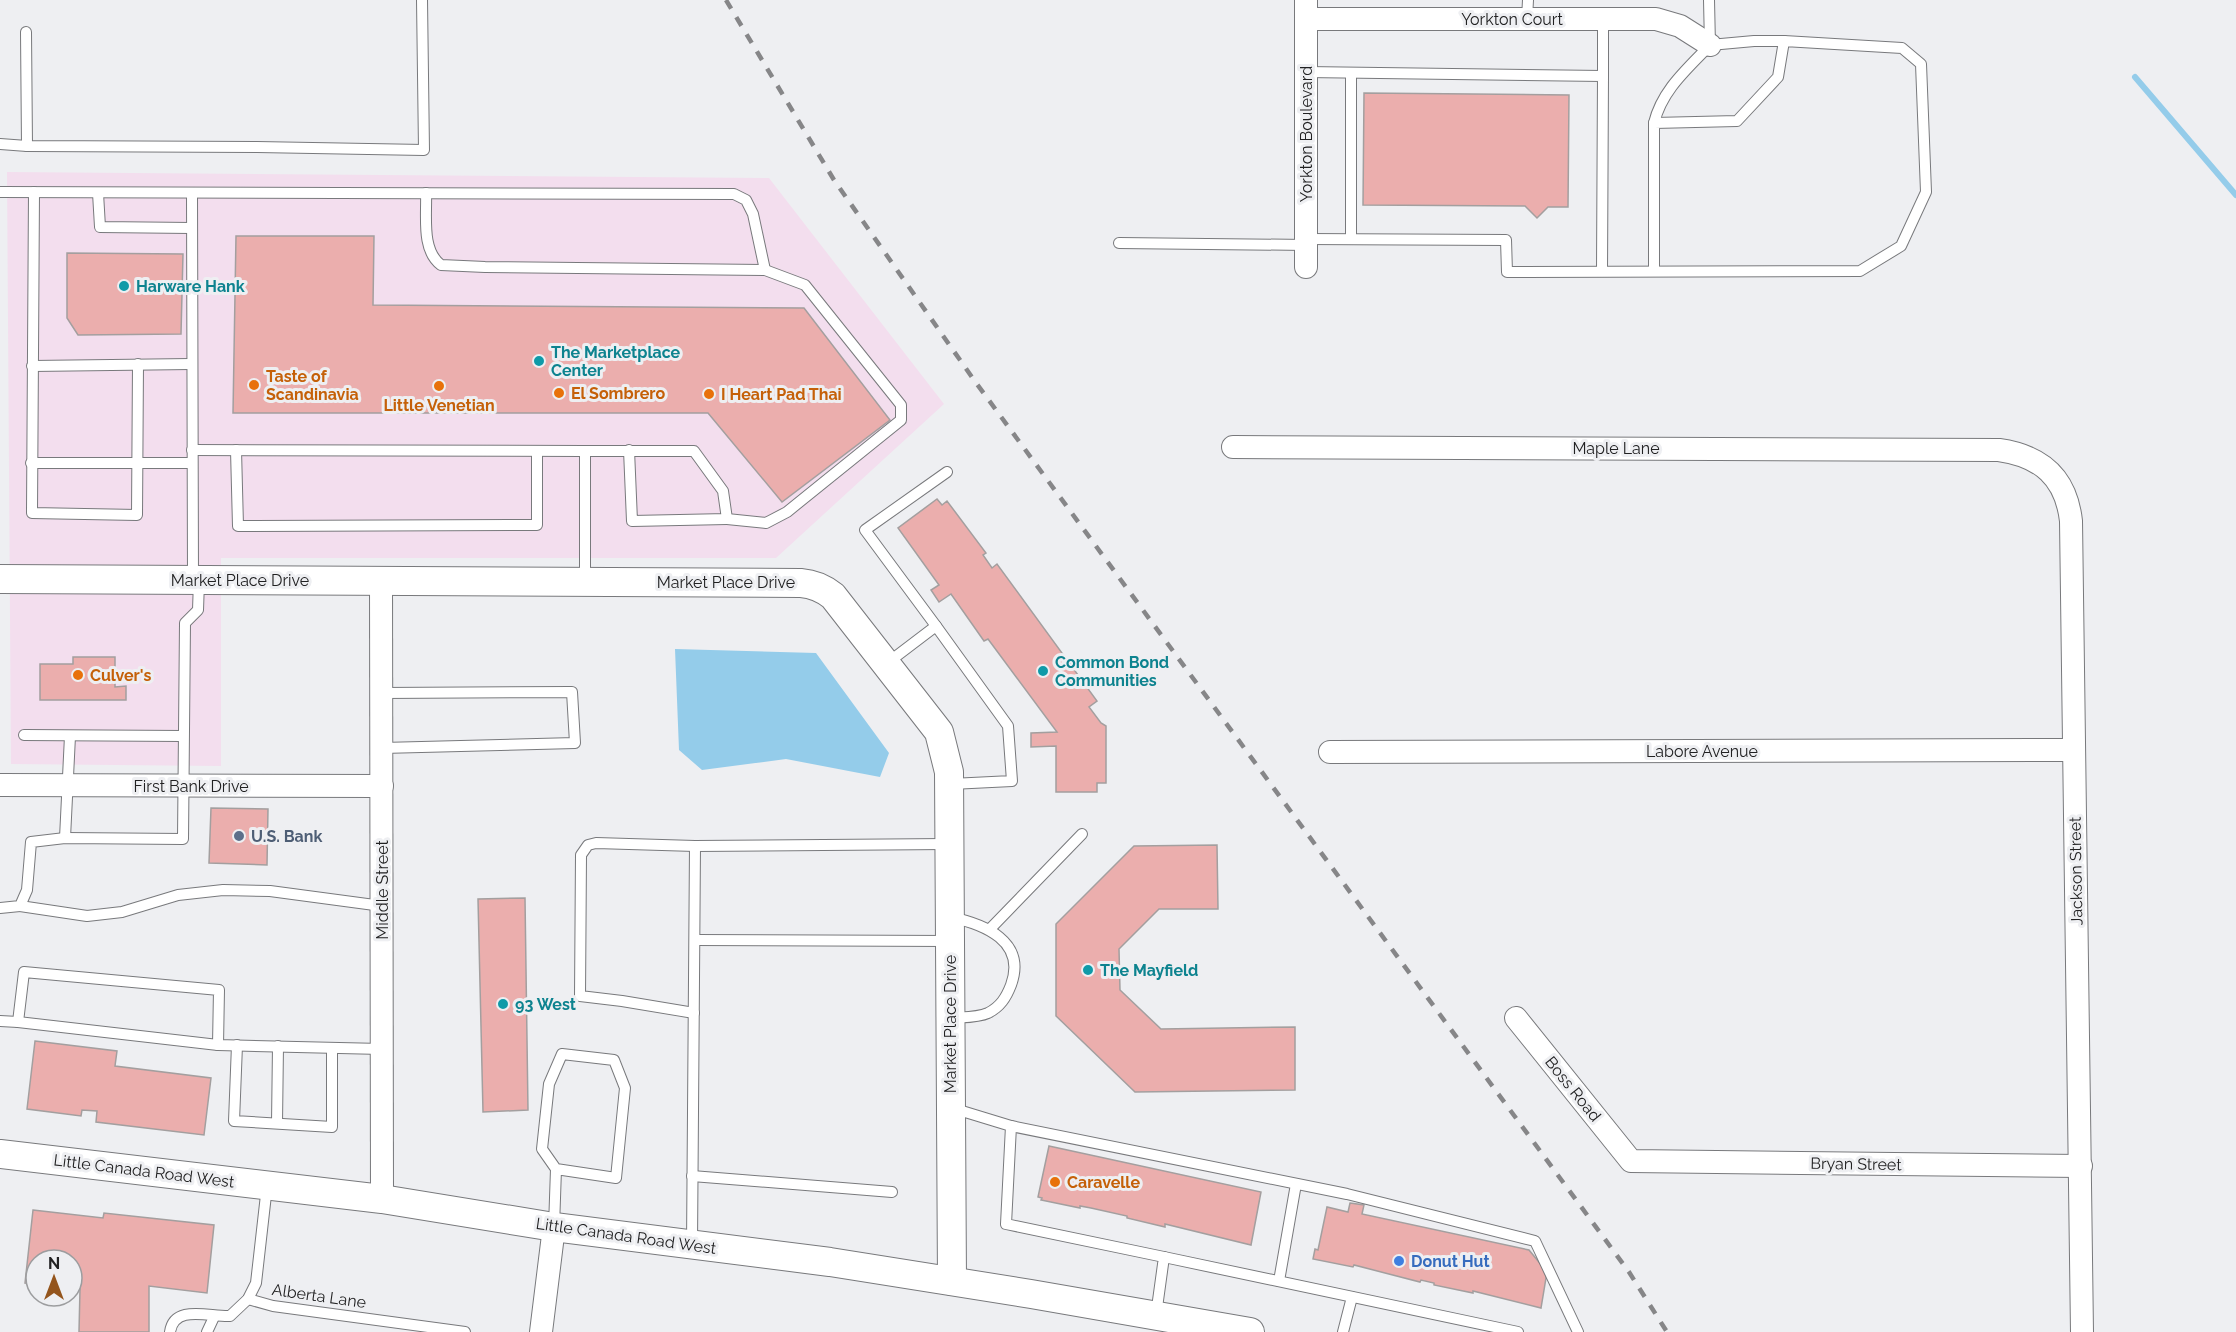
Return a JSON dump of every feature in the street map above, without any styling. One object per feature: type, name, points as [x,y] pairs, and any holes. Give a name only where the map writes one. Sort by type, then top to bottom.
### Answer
[{"type":"street","name":"Yorkton Court","points":[[1306,9],[1527,9],[1603,19],[1656,19],[1680,26],[1710,45]]},
{"type":"street","name":"Yorkton Boulevard","points":[[1306,9],[1306,250]]},
{"type":"street","name":"Maple Lane","points":[[1233,447],[1999,450]]},
{"type":"street","name":"Jackson Street","points":[[1999,450],[2020,453],[2050,471],[2062,488],[2069,508],[2082,1332]]},
{"type":"street","name":"Market Place Drive","points":[[0,579],[809,583],[818,586],[832,596],[939,732],[949,772],[952,1281]]},
{"type":"street","name":"Middle Street","points":[[381,580],[382,1199]]},
{"type":"street","name":"Labore Avenue","points":[[1330,752],[2074,750]]},
{"type":"street","name":"First Bank Drive","points":[[0,785],[382,786]]},
{"type":"street","name":"Boss Road","points":[[1516,1018],[1631,1161]]},
{"type":"street","name":"Little Canada Road West","points":[[0,1154],[382,1199],[554,1227],[952,1281],[1250,1332]]},
{"type":"street","name":"Bryan Street","points":[[1631,1161],[2081,1166]]},
{"type":"street","points":[[541,1332],[554,1227]]},
{"type":"lane","points":[[0,144],[27,147],[424,150],[422,0]]},
{"type":"lane","points":[[1709,0],[1710,45]]},
{"type":"lane","points":[[1602,271],[1603,19]]},
{"type":"lane","points":[[26,32],[27,147]]},
{"type":"lane","points":[[1654,123],[1737,121],[1778,77],[1785,41]]},
{"type":"lane","points":[[1119,243],[1306,250],[1351,239],[1506,240],[1507,272],[1860,271],[1901,246],[1926,192],[1921,64],[1902,48],[1785,41],[1710,45],[1666,92],[1658,107],[1654,123],[1654,271]]},
{"type":"lane","points":[[1306,72],[1603,76]]},
{"type":"lane","points":[[1351,73],[1351,239]]},
{"type":"lane","points":[[0,192],[734,194],[746,200],[753,214],[765,270]]},
{"type":"lane","points":[[34,192],[32,513],[137,515],[138,364]]},
{"type":"lane","points":[[98,193],[100,227],[191,228]]},
{"type":"lane","points":[[20,906],[27,891],[31,842],[65,838],[183,838],[185,623],[198,610],[192,463],[192,193]]},
{"type":"lane","points":[[426,193],[430,253],[435,260],[448,266],[765,270],[805,285],[901,405],[901,420],[787,512],[766,523],[727,519],[632,521],[629,450]]},
{"type":"lane","points":[[32,366],[191,364]]},
{"type":"lane","points":[[192,450],[694,450],[723,491],[727,519]]},
{"type":"lane","points":[[236,450],[238,526],[537,525],[537,450]]},
{"type":"lane","points":[[585,451],[585,581]]},
{"type":"lane","points":[[31,463],[192,463]]},
{"type":"lane","points":[[947,472],[865,530],[1008,726],[1012,781],[949,784]]},
{"type":"lane","points":[[886,664],[936,626]]},
{"type":"lane","points":[[382,693],[572,692],[575,743],[382,748]]},
{"type":"lane","points":[[24,735],[183,736]]},
{"type":"lane","points":[[65,838],[70,736]]},
{"type":"lane","points":[[990,929],[1082,834]]},
{"type":"lane","points":[[694,1013],[580,996],[581,855],[588,845],[596,843],[695,846],[949,844]]},
{"type":"lane","points":[[692,1245],[695,846]]},
{"type":"lane","points":[[0,908],[20,906],[87,916],[122,912],[178,895],[223,890],[270,891],[382,906]]},
{"type":"lane","points":[[695,940],[950,929],[973,922],[990,929],[1005,942],[1014,966],[1012,983],[1000,1006],[986,1014],[950,1018]]},
{"type":"lane","points":[[18,1022],[24,972],[219,990],[218,1045]]},
{"type":"lane","points":[[0,1021],[218,1045],[382,1049]]},
{"type":"lane","points":[[237,1045],[234,1121],[332,1127],[332,1048]]},
{"type":"lane","points":[[277,1123],[278,1046]]},
{"type":"lane","points":[[554,1227],[556,1169],[542,1149],[549,1084],[562,1054],[614,1060],[625,1088],[616,1178],[556,1169]]},
{"type":"lane","points":[[951,1107],[1011,1126],[1347,1194],[1535,1241],[1578,1332]]},
{"type":"lane","points":[[1011,1126],[1006,1224],[1279,1281],[1483,1328],[1518,1332]]},
{"type":"lane","points":[[692,1176],[892,1192]]},
{"type":"lane","points":[[1279,1281],[1296,1184]]},
{"type":"lane","name":"Alberta Lane","points":[[267,1186],[256,1283],[248,1299],[273,1306],[418,1328],[465,1332]]},
{"type":"lane","points":[[1156,1316],[1164,1257]]},
{"type":"lane","points":[[1343,1332],[1352,1297]]},
{"type":"lane","points":[[170,1332],[175,1318],[182,1314],[230,1316],[248,1299]]},
{"type":"lane","points":[[207,1332],[214,1317]]},
{"type":"shaded area","points":[[7,172],[769,178],[944,404],[776,558],[221,558],[221,766],[11,764]]},
{"type":"water","points":[[675,649],[816,653],[889,753],[880,777],[786,759],[702,770],[679,750]]},
{"type":"building","points":[[1364,93],[1569,95],[1568,207],[1548,207],[1537,218],[1525,206],[1363,205]]},
{"type":"building","name":"The Marketplace Center","points":[[236,236],[374,236],[373,305],[804,308],[890,420],[782,502],[708,413],[233,413]]},
{"type":"building","name":"Harware Hank","points":[[67,253],[183,254],[181,334],[78,335],[67,318]]},
{"type":"building","name":"Common Bond Communities","points":[[937,499],[942,505],[947,501],[986,553],[983,555],[992,568],[997,564],[1097,701],[1089,707],[1106,726],[1106,783],[1097,783],[1097,792],[1056,792],[1056,746],[1031,747],[1031,733],[1057,732],[988,639],[984,641],[951,594],[939,602],[931,590],[939,585],[898,528]]},
{"type":"building","name":"Culver's","points":[[73,657],[115,657],[115,687],[126,686],[126,700],[40,700],[40,664],[73,664]]},
{"type":"building","name":"U.S. Bank","points":[[211,808],[268,809],[267,865],[209,863]]},
{"type":"building","name":"The Mayfield","points":[[1217,845],[1218,909],[1159,909],[1119,949],[1120,990],[1161,1029],[1295,1027],[1295,1090],[1135,1092],[1056,1016],[1056,924],[1134,846]]},
{"type":"building","name":"93 West","points":[[525,898],[528,1110],[483,1112],[478,899]]},
{"type":"building","points":[[35,1041],[117,1051],[115,1066],[211,1078],[204,1135],[96,1122],[97,1111],[82,1110],[81,1116],[27,1109]]},
{"type":"building","points":[[1049,1146],[1261,1192],[1251,1245],[1165,1224],[1165,1227],[1091,1208],[1041,1200],[1042,1198],[1038,1197]]},
{"type":"building","points":[[1350,1203],[1364,1205],[1362,1214],[1529,1250],[1547,1272],[1541,1308],[1354,1265],[1353,1267],[1313,1259],[1315,1249],[1318,1250],[1327,1207],[1348,1212]]},
{"type":"building","points":[[33,1210],[103,1218],[104,1213],[214,1225],[207,1293],[149,1286],[149,1332],[79,1332],[80,1308],[84,1308],[84,1248],[29,1248]]},
{"type":"waterway","points":[[2135,77],[2236,195]]},
{"type":"railway","points":[[726,0],[834,180],[974,380],[1629,1272],[1667,1332]]},
{"type":"place","name":"Harware Hank","points":[[124,286]]},
{"type":"place","name":"The Marketplace Center","points":[[539,361]]},
{"type":"place","name":"Taste of Scandinavia","points":[[254,385]]},
{"type":"place","name":"Little Venetian","points":[[439,386]]},
{"type":"place","name":"El Sombrero","points":[[559,393]]},
{"type":"place","name":"I Heart Pad Thai","points":[[709,394]]},
{"type":"place","name":"Common Bond Communities","points":[[1043,671]]},
{"type":"place","name":"Culver's","points":[[78,675]]},
{"type":"place","name":"U.S. Bank","points":[[239,836]]},
{"type":"place","name":"The Mayfield","points":[[1088,970]]},
{"type":"place","name":"93 West","points":[[503,1004]]},
{"type":"place","name":"Caravelle","points":[[1055,1182]]},
{"type":"place","name":"Donut Hut","points":[[1399,1261]]}]
